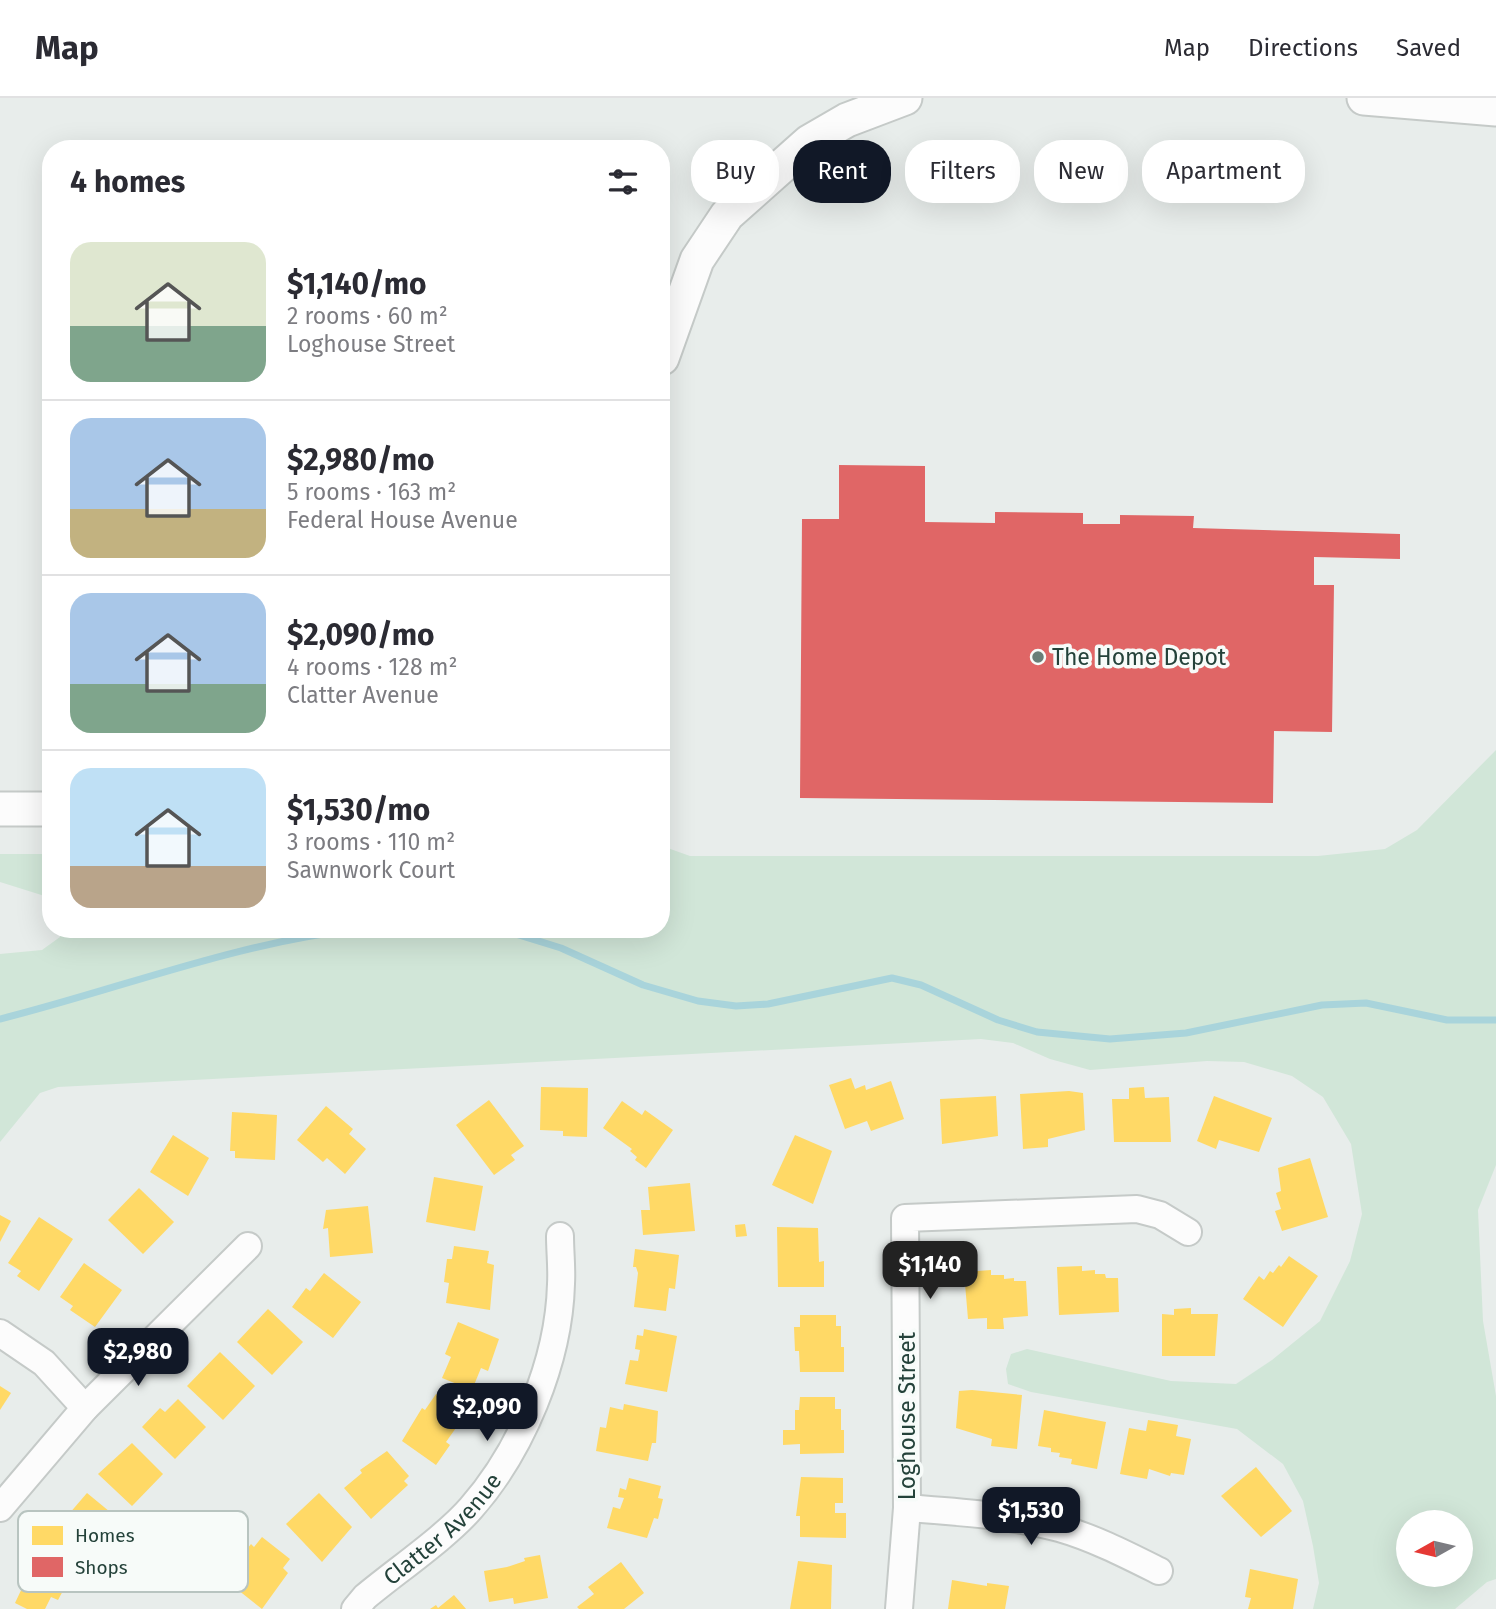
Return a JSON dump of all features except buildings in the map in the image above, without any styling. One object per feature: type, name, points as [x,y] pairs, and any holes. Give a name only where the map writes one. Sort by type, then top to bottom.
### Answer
[{"type":"street","points":[[670,336],[697,260],[727,215],[809,142],[847,120],[905,98]]},
{"type":"street","points":[[1364,98],[1496,109]]},
{"type":"street","points":[[0,809],[42,809]]},
{"type":"street","name":"Loghouse Street","points":[[899,1609],[907,1508],[905,1218],[1137,1209],[1160,1215],[1188,1232]]},
{"type":"street","name":"Clatter Avenue","points":[[355,1609],[365,1597],[470,1509],[501,1468],[527,1417],[552,1349],[562,1285],[560,1236]]},
{"type":"street","points":[[0,1508],[85,1408],[248,1246]]},
{"type":"street","points":[[0,1333],[44,1363],[85,1408]]},
{"type":"street","points":[[907,1508],[979,1514],[1059,1528],[1114,1549],[1159,1571]]},
{"type":"green space","points":[[1496,750],[1496,1165],[1478,1210],[1483,1321],[1496,1396],[1496,1579],[1487,1582],[1455,1609],[1313,1609],[1319,1583],[1303,1501],[1283,1464],[1237,1429],[1031,1392],[1008,1384],[1006,1369],[1011,1354],[1027,1349],[1171,1381],[1236,1384],[1272,1360],[1320,1321],[1350,1261],[1362,1214],[1351,1144],[1323,1097],[1292,1076],[1244,1062],[1207,1061],[1090,1070],[1050,1059],[1013,1043],[981,1039],[58,1087],[40,1093],[0,1142],[0,954],[42,950],[59,938],[670,938],[670,849],[690,856],[1318,856],[1385,849],[1417,830]]},
{"type":"green space","points":[[0,854],[42,854],[42,895],[0,882]]},
{"type":"waterway","points":[[0,1019],[224,955],[300,938]]},
{"type":"waterway","points":[[529,938],[561,948],[643,985],[698,1001],[736,1006],[768,1004],[892,978],[921,985],[998,1020],[1037,1032],[1110,1039],[1186,1033],[1322,1005],[1366,1003],[1447,1020],[1496,1020]]},
{"type":"place","name":"The Home Depot","points":[[1038,657]]}]
